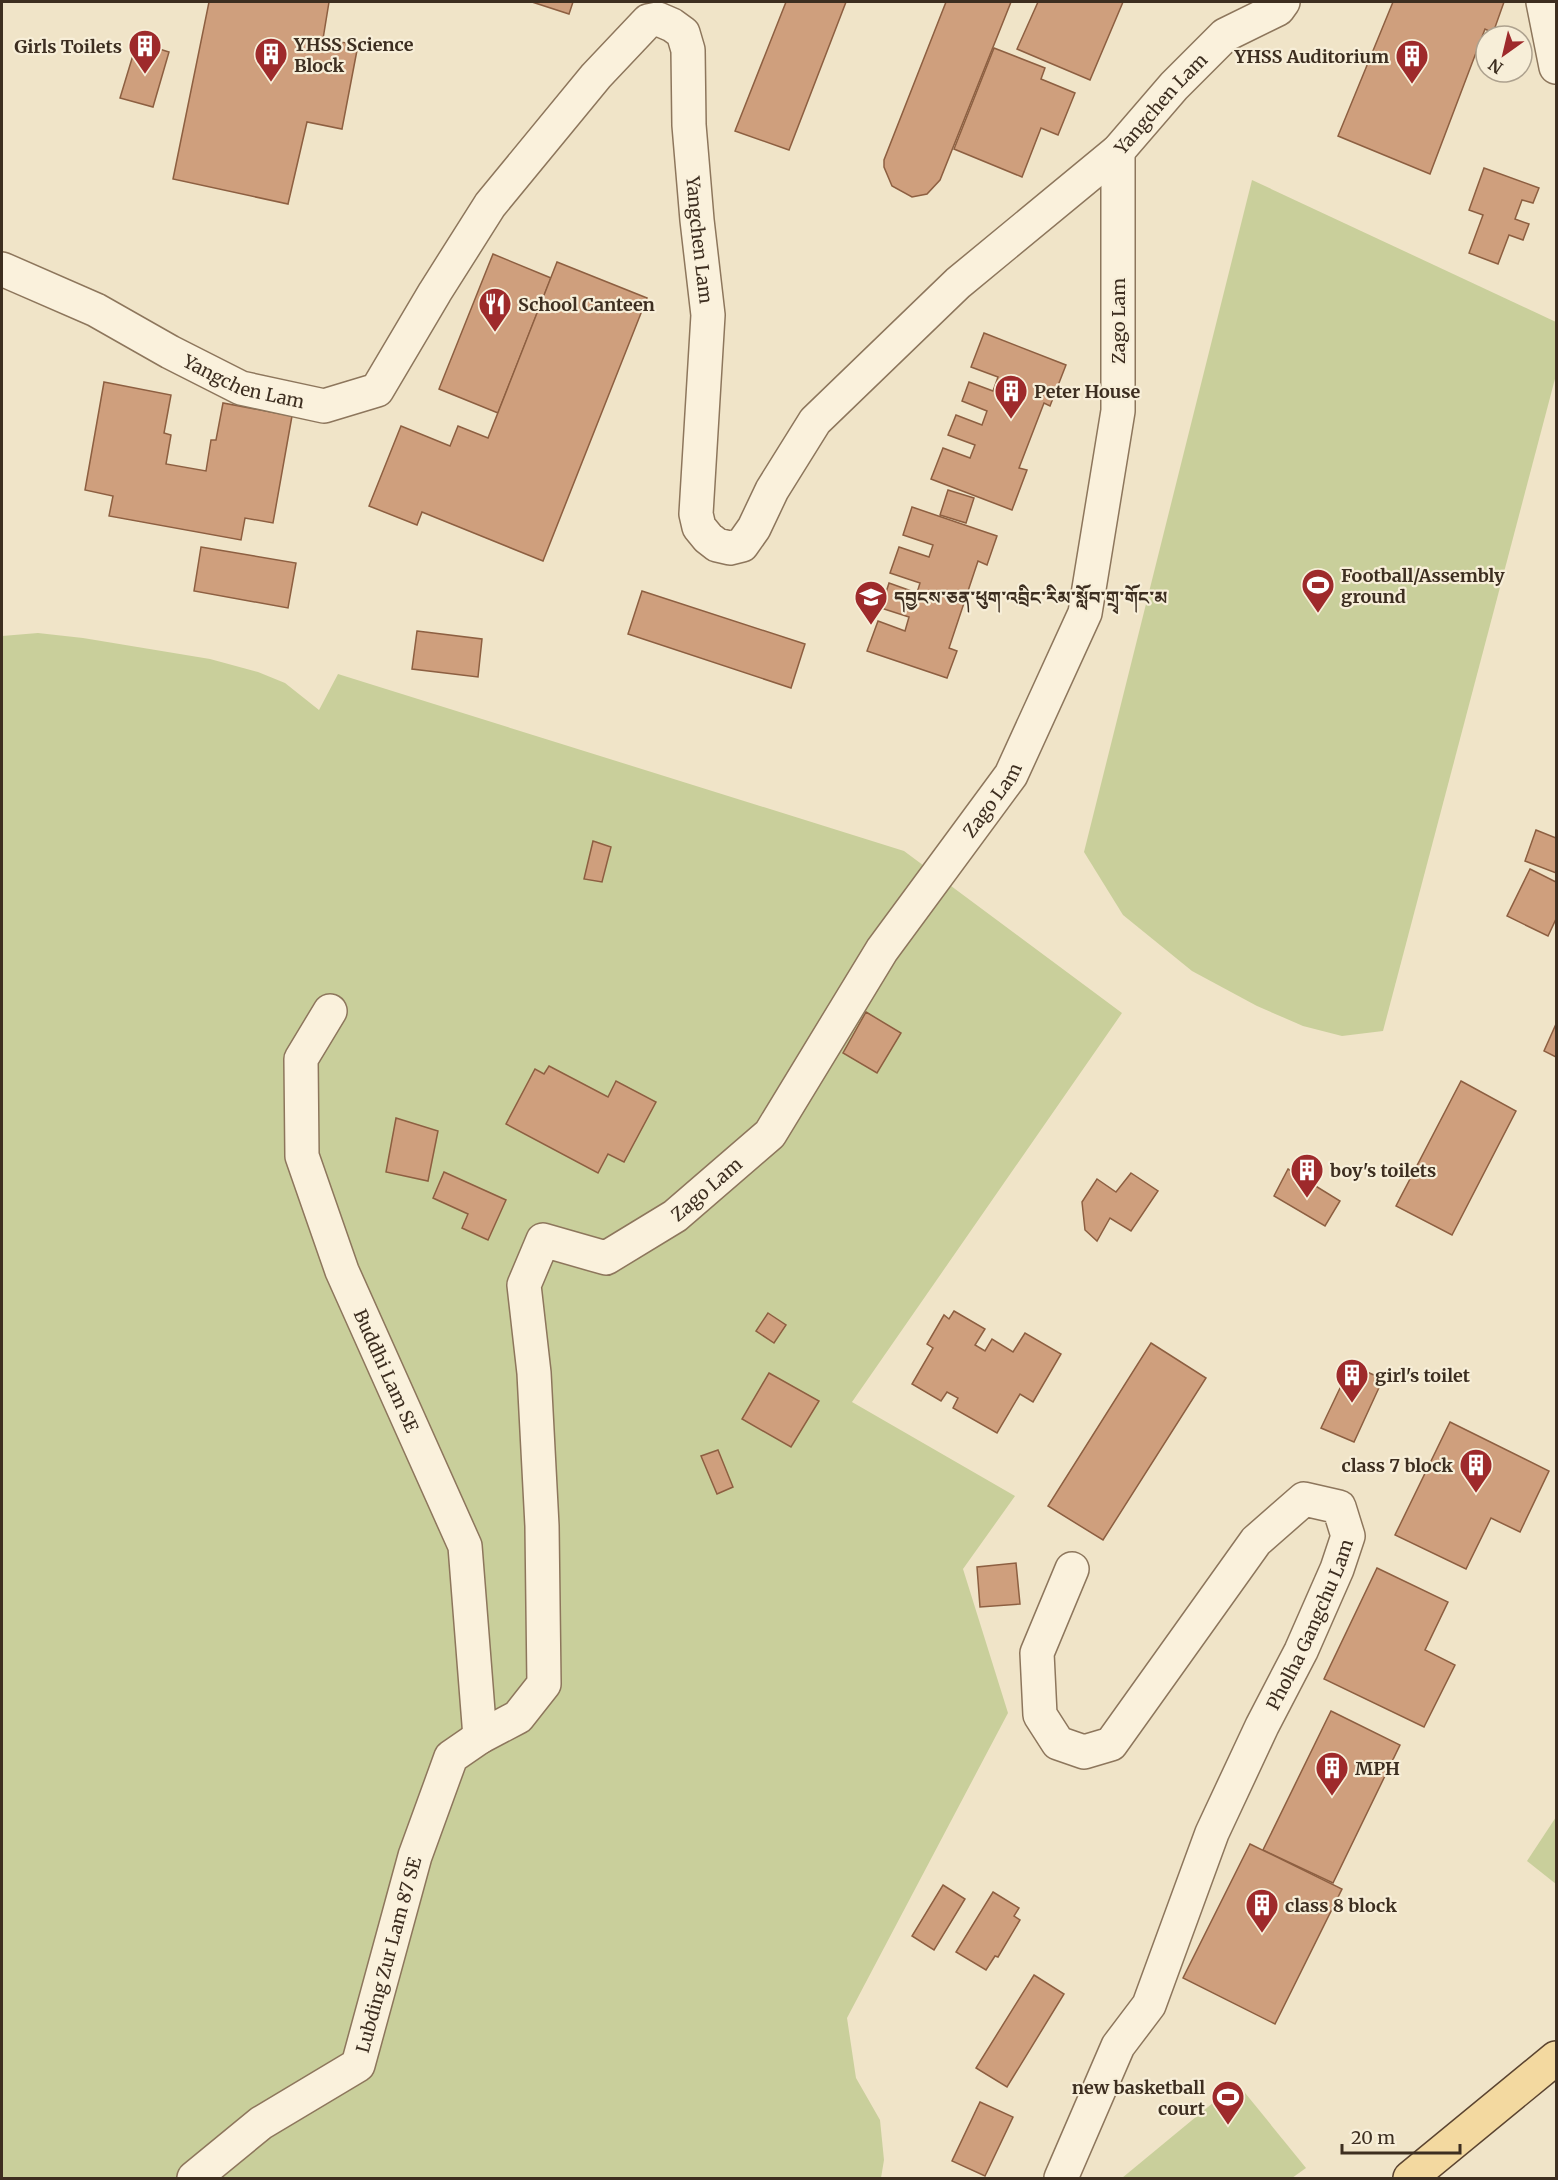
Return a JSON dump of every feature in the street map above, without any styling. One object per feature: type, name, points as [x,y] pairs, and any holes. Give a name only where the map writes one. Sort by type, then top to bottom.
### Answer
[{"type":"main road","points":[[1410,2178],[1557,2058]]},
{"type":"street","name":"Yangchen Lam","points":[[2,269],[96,310],[170,352],[241,388],[324,406],[377,390],[490,205],[596,76],[648,21],[658,19],[683,33],[688,50],[690,136],[708,315],[696,514],[699,527],[708,538],[717,545],[730,548],[742,544],[754,528],[772,490],[815,421],[958,283],[1118,151],[1174,86],[1226,35],[1278,9],[1283,2]]},
{"type":"street","points":[[1543,2],[1557,67]]},
{"type":"street","name":"Zago Lam","points":[[480,1737],[518,1718],[544,1684],[543,1526],[534,1373],[524,1286],[543,1240],[606,1258],[675,1216],[770,1134],[882,950],[1011,775],[1085,613],[1118,411],[1118,151]]},
{"type":"street","name":"Buddhi Lam SE","points":[[330,1011],[301,1059],[302,1156],[342,1271],[465,1545],[480,1737]]},
{"type":"street","name":"Pholha Gangchu Lam","points":[[1061,2178],[1118,2046],[1149,2005],[1212,1833],[1262,1726],[1301,1651],[1337,1569],[1348,1536],[1339,1507],[1304,1499],[1256,1542],[1111,1744],[1084,1752],[1058,1743],[1040,1715],[1037,1653],[1072,1569]]},
{"type":"street","name":"Lubding Zur Lam 87 SE","points":[[194,2178],[261,2122],[358,2065],[415,1856],[447,1768],[451,1758],[480,1737]]},
{"type":"green space","name":"Football/Assembly ground","points":[[1252,180],[1556,322],[1556,375],[1383,1031],[1342,1036],[1303,1026],[1257,1006],[1192,971],[1123,915],[1084,852]]},
{"type":"green space","points":[[38,633],[210,659],[258,672],[285,683],[319,710],[338,674],[904,851],[1122,1013],[852,1402],[1015,1496],[963,1569],[1008,1713],[847,2018],[856,2078],[880,2120],[884,2160],[881,2178],[2,2178],[2,636]]},
{"type":"green space","points":[[1556,1817],[1556,1884],[1527,1861]]},
{"type":"green space","name":"new basketball court","points":[[1237,2083],[1306,2168],[1292,2178],[1122,2178]]},
{"type":"building","name":"YHSS Science Block","points":[[209,2],[329,2],[323,39],[358,45],[342,129],[307,122],[288,204],[173,179]]},
{"type":"building","points":[[532,2],[573,2],[569,14]]},
{"type":"building","points":[[786,2],[846,2],[789,150],[735,131]]},
{"type":"building","points":[[946,2],[1011,2],[940,180],[927,194],[912,197],[892,186],[884,167],[884,160]]},
{"type":"building","points":[[1038,2],[1123,2],[1090,80],[1017,49]]},
{"type":"building","name":"YHSS Auditorium","points":[[1393,2],[1504,2],[1496,24],[1474,24],[1474,58],[1430,174],[1338,136]]},
{"type":"building","name":"Girls Toilets","points":[[137,42],[169,52],[153,107],[120,98]]},
{"type":"building","points":[[994,48],[1045,68],[1041,79],[1075,93],[1058,135],[1041,128],[1022,177],[954,149]]},
{"type":"building","points":[[1484,168],[1539,188],[1533,203],[1522,200],[1515,219],[1529,224],[1523,240],[1509,235],[1498,264],[1469,253],[1483,215],[1469,210]]},
{"type":"building","name":"School Canteen","points":[[493,254],[551,278],[498,413],[439,389]]},
{"type":"building","points":[[557,262],[647,298],[543,561],[422,512],[417,525],[369,506],[401,426],[450,446],[458,426],[488,438]]},
{"type":"building","name":"Peter House","points":[[984,333],[1066,365],[1050,406],[1044,403],[1019,468],[1027,470],[1012,510],[931,479],[943,448],[970,458],[975,445],[948,435],[956,415],[982,425],[987,411],[962,401],[969,382],[993,391],[998,377],[971,367]]},
{"type":"building","points":[[104,382],[171,395],[164,433],[171,435],[166,464],[206,471],[211,440],[216,440],[223,403],[292,416],[273,523],[245,518],[241,540],[109,516],[113,496],[85,490]]},
{"type":"building","points":[[948,490],[974,498],[966,523],[940,515]]},
{"type":"building","points":[[912,507],[997,536],[987,565],[978,561],[949,648],[957,651],[947,678],[867,651],[878,621],[905,631],[909,617],[881,608],[889,583],[917,593],[920,583],[890,573],[899,547],[929,557],[933,545],[903,535]]},
{"type":"building","points":[[201,547],[296,563],[288,608],[194,591]]},
{"type":"building","points":[[642,591],[805,644],[791,688],[628,634]]},
{"type":"building","points":[[417,631],[482,639],[478,677],[412,669]]},
{"type":"building","points":[[1536,830],[1556,838],[1556,873],[1525,861]]},
{"type":"building","points":[[593,841],[611,847],[602,882],[584,879]]},
{"type":"building","points":[[1530,869],[1556,882],[1556,919],[1548,936],[1507,916]]},
{"type":"building","points":[[866,1012],[901,1033],[877,1073],[843,1053]]},
{"type":"building","points":[[1556,1024],[1556,1057],[1544,1051]]},
{"type":"building","points":[[549,1066],[608,1097],[616,1081],[656,1102],[624,1162],[608,1154],[598,1173],[506,1124],[535,1069],[544,1074]]},
{"type":"building","points":[[1461,1081],[1516,1111],[1452,1235],[1396,1206]]},
{"type":"building","points":[[396,1118],[438,1131],[428,1181],[386,1172]]},
{"type":"building","name":"boy's toilets","points":[[1288,1169],[1340,1201],[1325,1226],[1274,1196]]},
{"type":"building","points":[[444,1172],[506,1200],[488,1240],[462,1228],[468,1214],[433,1198]]},
{"type":"building","points":[[1131,1173],[1158,1191],[1131,1231],[1110,1218],[1097,1241],[1085,1230],[1082,1202],[1097,1179],[1116,1192]]},
{"type":"building","points":[[954,1311],[985,1329],[975,1345],[985,1351],[992,1339],[1013,1352],[1025,1333],[1061,1354],[1033,1402],[1020,1394],[997,1433],[953,1408],[958,1398],[947,1392],[941,1401],[912,1384],[933,1348],[927,1344],[944,1315],[949,1319]]},
{"type":"building","points":[[768,1313],[786,1325],[774,1343],[756,1331]]},
{"type":"building","points":[[1151,1343],[1206,1378],[1103,1540],[1048,1506]]},
{"type":"building","name":"girl's toilet","points":[[1351,1365],[1383,1379],[1354,1442],[1321,1428]]},
{"type":"building","points":[[769,1373],[819,1401],[791,1447],[742,1419]]},
{"type":"building","name":"class 7 block","points":[[1450,1422],[1549,1471],[1520,1532],[1491,1518],[1466,1569],[1395,1535]]},
{"type":"building","points":[[718,1450],[733,1487],[717,1494],[701,1456]]},
{"type":"building","points":[[1016,1563],[1020,1604],[980,1607],[977,1567]]},
{"type":"building","points":[[1377,1568],[1448,1602],[1425,1650],[1455,1665],[1424,1727],[1324,1679]]},
{"type":"building","name":"MPH","points":[[1331,1711],[1400,1745],[1333,1883],[1263,1850]]},
{"type":"building","name":"class 8 block","points":[[1250,1844],[1342,1889],[1275,2024],[1183,1978]]},
{"type":"building","points":[[943,1885],[965,1899],[934,1950],[912,1936]]},
{"type":"building","points":[[993,1892],[1019,1908],[1014,1916],[1020,1920],[998,1957],[995,1956],[986,1970],[956,1952]]},
{"type":"building","points":[[1034,1975],[1064,1994],[1007,2087],[976,2068]]},
{"type":"building","points":[[980,2102],[1013,2117],[985,2176],[952,2161]]},
{"type":"place","name":"Girls Toilets","points":[[145,75]]},
{"type":"place","name":"YHSS Science Block","points":[[271,83]]},
{"type":"place","name":"YHSS Auditorium","points":[[1412,85]]},
{"type":"place","name":"School Canteen","points":[[495,333]]},
{"type":"place","name":"Peter House","points":[[1011,420]]},
{"type":"place","name":"Football/Assembly ground","points":[[1318,614]]},
{"type":"place","name":"དབྱངས་ཅན་ཕུག་འབྲིང་རིམ་སློབ་གྲྭ་གོང་མ","points":[[871,626]]},
{"type":"place","name":"boy's toilets","points":[[1307,1199]]},
{"type":"place","name":"girl's toilet","points":[[1352,1404]]},
{"type":"place","name":"class 7 block","points":[[1476,1494]]},
{"type":"place","name":"MPH","points":[[1332,1797]]},
{"type":"place","name":"class 8 block","points":[[1262,1934]]},
{"type":"place","name":"new basketball court","points":[[1228,2126]]}]
